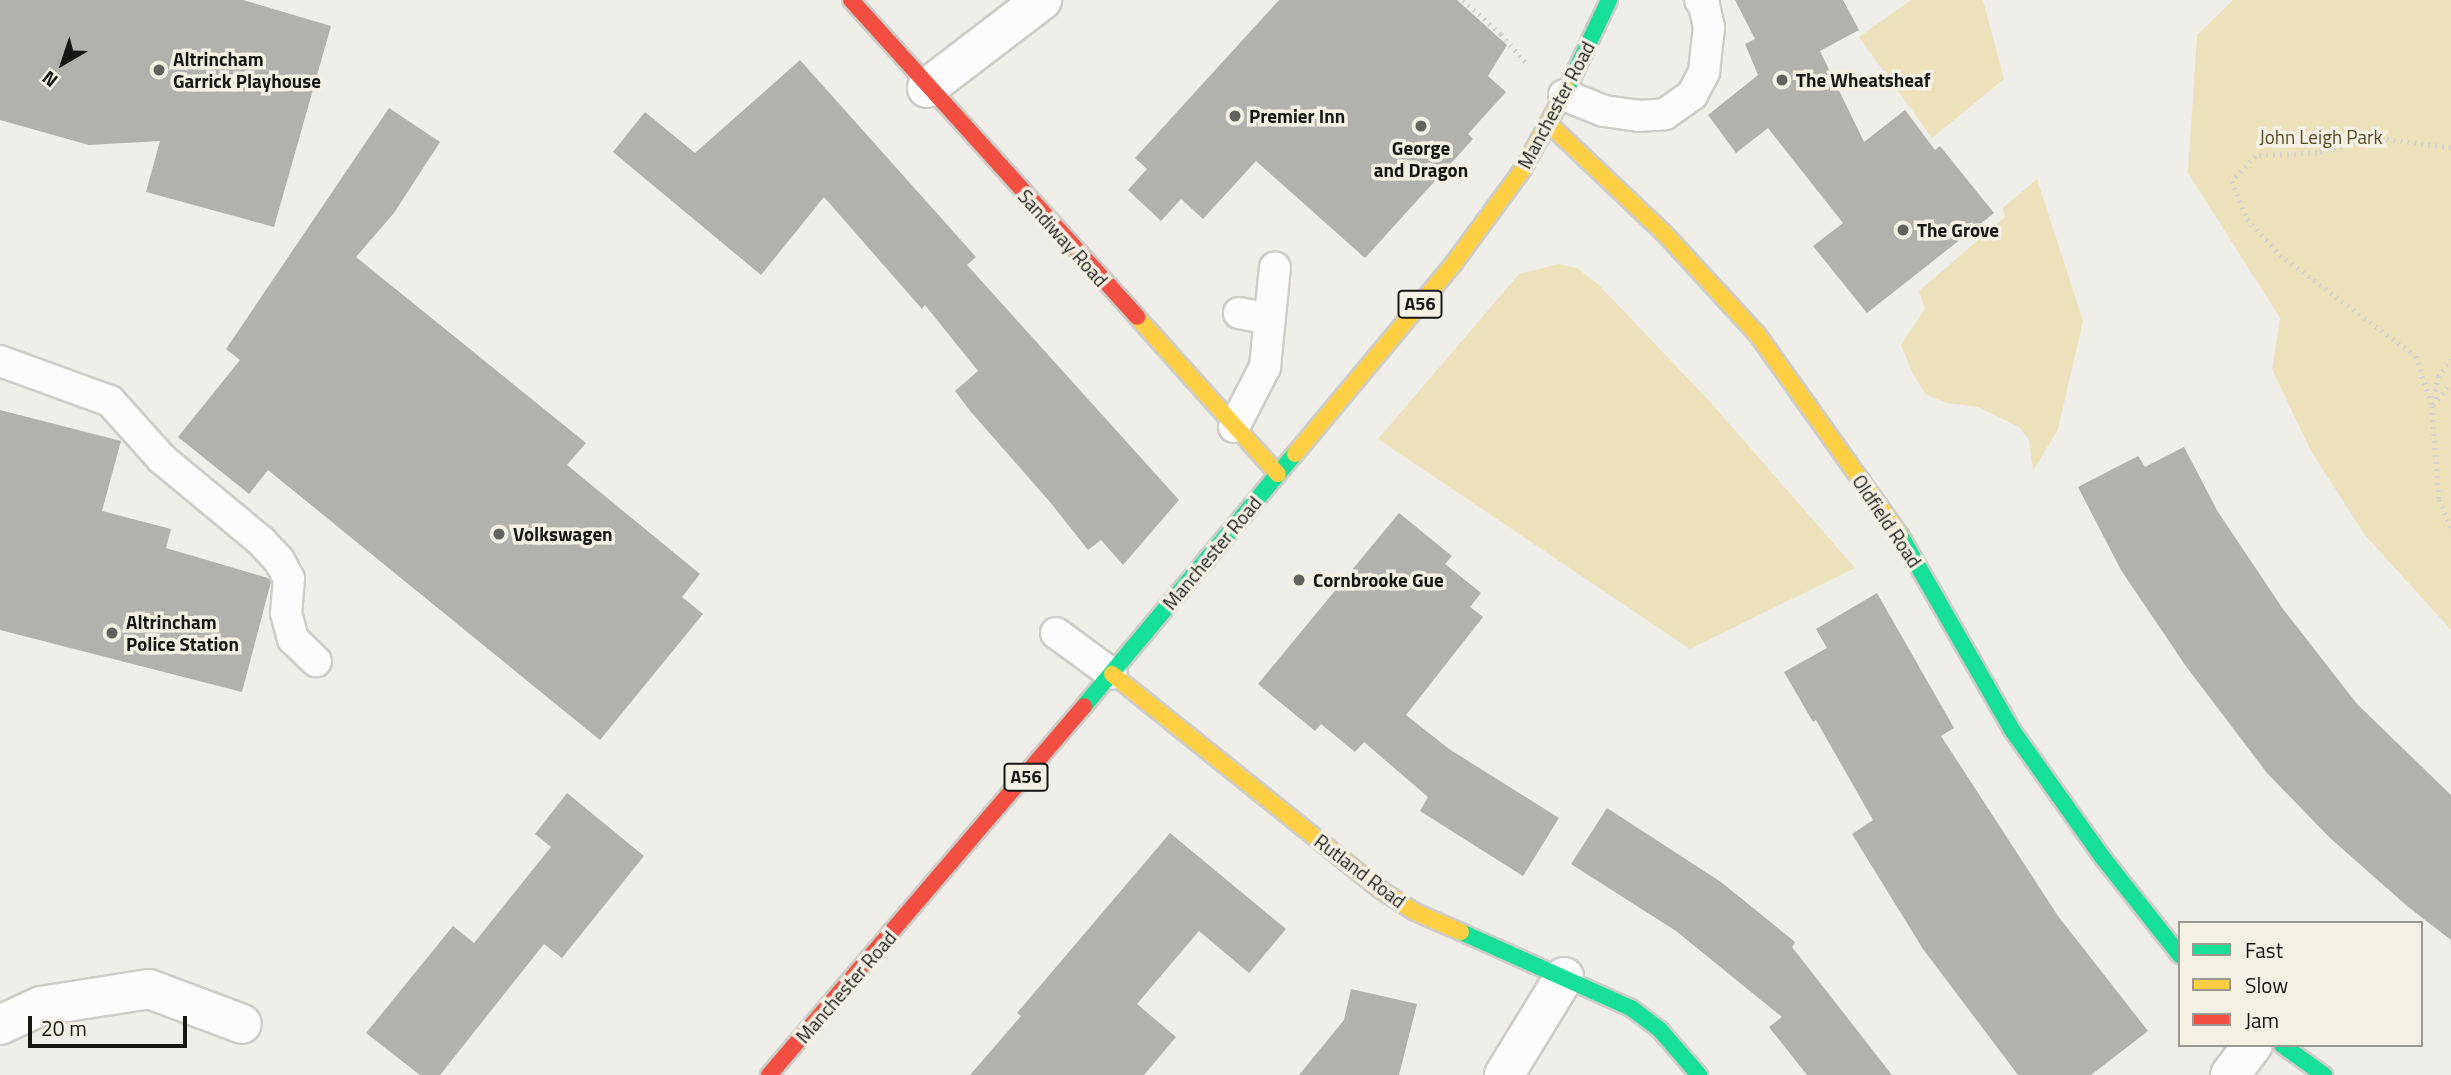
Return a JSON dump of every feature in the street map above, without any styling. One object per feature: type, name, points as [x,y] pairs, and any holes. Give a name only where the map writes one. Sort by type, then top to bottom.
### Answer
[{"type":"main road","name":"Sandiway Road","points":[[851,0],[927,88],[1278,474]]},
{"type":"main road","name":"Manchester Road","points":[[769,1075],[971,842],[1454,263],[1523,169],[1564,95],[1609,0]]},
{"type":"main road","name":"Oldfield Road","points":[[1549,124],[1664,233],[1757,334],[1900,536],[2012,730],[2103,858],[2178,952]]},
{"type":"main road","name":"Rutland Road","points":[[1112,674],[1381,890],[1415,912],[1631,1008],[1660,1030],[1699,1075]]},
{"type":"main road","points":[[2285,1047],[2324,1075]]},
{"type":"street","points":[[927,88],[1042,0]]},
{"type":"street","points":[[1504,1075],[1564,977]]},
{"type":"street","points":[[0,1025],[41,1006],[149,989],[242,1024]]},
{"type":"street","points":[[2230,1075],[2251,1047]]},
{"type":"lane","points":[[1564,95],[1604,111],[1639,116],[1665,114],[1692,95],[1704,72],[1709,27],[1700,0]]},
{"type":"lane","points":[[1234,427],[1265,367],[1275,267]]},
{"type":"lane","points":[[1239,313],[1269,319]]},
{"type":"lane","points":[[0,361],[110,401],[162,459],[261,541],[279,559],[289,579],[286,613],[293,639],[316,661]]},
{"type":"lane","points":[[1056,633],[1112,674]]},
{"type":"path","points":[[1463,0],[1501,34],[1516,55],[1564,95]]},
{"type":"path","points":[[2451,148],[2376,138],[2317,153],[2256,156],[2232,181],[2246,219],[2280,256],[2416,356],[2432,406],[2439,500],[2451,527]]},
{"type":"path","points":[[2432,406],[2438,377],[2451,359]]},
{"type":"path","points":[[2432,406],[2451,383]]},
{"type":"green space","points":[[1911,0],[1983,0],[2004,79],[1932,138],[1859,37]]},
{"type":"green space","name":"John Leigh Park","points":[[2233,0],[2451,0],[2451,630],[2365,535],[2312,453],[2272,369],[2280,318],[2188,173],[2197,35]]},
{"type":"green space","points":[[2037,179],[2083,321],[2058,429],[2033,471],[2029,440],[2019,427],[1978,407],[1947,403],[1926,395],[1913,374],[1901,345],[1925,309],[1919,291],[2005,217],[2003,208]]},
{"type":"green space","points":[[1558,264],[1577,268],[1598,284],[1712,404],[1855,568],[1690,649],[1378,439],[1519,274]]},
{"type":"building","name":"Altrincham Garrick Playhouse","points":[[0,0],[243,0],[331,26],[274,227],[146,192],[160,141],[89,145],[0,120]]},
{"type":"building","points":[[1279,0],[1457,0],[1507,45],[1488,76],[1506,92],[1468,134],[1473,139],[1365,258],[1256,161],[1203,219],[1181,199],[1161,221],[1128,190],[1147,169],[1135,158]]},
{"type":"building","points":[[1735,0],[1843,0],[1859,30],[1820,51],[1864,142],[1905,110],[1935,150],[1940,146],[1994,213],[1867,313],[1813,246],[1843,223],[1768,128],[1736,153],[1708,115],[1758,75],[1745,44],[1755,39]]},
{"type":"building","points":[[800,60],[976,257],[967,265],[1179,500],[1123,565],[1101,540],[1088,550],[971,412],[955,391],[978,371],[925,305],[922,309],[824,197],[761,275],[613,152],[645,112],[695,153]]},
{"type":"building","name":"Volkswagen","points":[[389,108],[440,142],[394,213],[356,257],[586,443],[567,465],[700,574],[682,597],[703,614],[600,740],[268,470],[249,494],[178,437],[240,360],[226,349]]},
{"type":"building","name":"Altrincham Police Station","points":[[0,410],[121,441],[102,511],[171,529],[166,548],[268,578],[271,582],[242,692],[0,630]]},
{"type":"building","points":[[2184,447],[2218,512],[2283,609],[2357,704],[2451,795],[2451,940],[2407,906],[2329,837],[2267,773],[2185,665],[2121,570],[2078,487],[2138,456],[2145,467]]},
{"type":"building","points":[[1399,513],[1452,556],[1445,564],[1481,593],[1470,607],[1483,617],[1406,715],[1449,749],[1559,818],[1523,876],[1420,811],[1428,797],[1364,742],[1355,752],[1321,724],[1315,731],[1258,684]]},
{"type":"building","points":[[1877,593],[1954,728],[1941,736],[2058,916],[2148,1031],[2091,1075],[2018,1075],[1923,949],[1852,834],[1873,820],[1816,720],[1813,722],[1784,672],[1827,648],[1816,629]]},
{"type":"building","points":[[567,793],[644,856],[562,958],[544,944],[440,1075],[420,1075],[366,1033],[453,926],[474,943],[551,847],[535,834]]},
{"type":"building","points":[[1607,808],[1721,882],[1795,942],[1792,947],[1892,1075],[1807,1075],[1769,1027],[1782,1017],[1676,931],[1571,864]]},
{"type":"building","points":[[1170,833],[1286,929],[1249,973],[1199,931],[1137,1004],[1176,1037],[1144,1075],[970,1075],[1021,1016],[1017,1013]]},
{"type":"building","points":[[1351,989],[1417,1004],[1399,1075],[1299,1075],[1344,1020]]},
{"type":"traffic: fast","points":[[1567,89],[1609,0]]},
{"type":"traffic: fast","points":[[1084,706],[1295,454]]},
{"type":"traffic: fast","points":[[1900,535],[2012,730],[2103,858],[2178,952]]},
{"type":"traffic: fast","points":[[1461,932],[1631,1008],[1660,1030],[1699,1075]]},
{"type":"traffic: fast","points":[[2285,1047],[2324,1075]]},
{"type":"traffic: slow","points":[[1295,454],[1454,263],[1523,169],[1567,89]]},
{"type":"traffic: slow","points":[[1549,124],[1664,233],[1757,334],[1900,535]]},
{"type":"traffic: slow","points":[[1137,317],[1278,474]]},
{"type":"traffic: slow","points":[[1112,674],[1381,890],[1415,912],[1461,932]]},
{"type":"traffic: jam","points":[[851,0],[1137,317]]},
{"type":"traffic: jam","points":[[769,1075],[1084,706]]},
{"type":"place","name":"Altrincham Garrick Playhouse","points":[[159,70]]},
{"type":"place","name":"The Wheatsheaf","points":[[1782,80]]},
{"type":"place","name":"Premier Inn","points":[[1235,116]]},
{"type":"place","name":"George and Dragon","points":[[1421,126]]},
{"type":"place","name":"The Grove","points":[[1903,230]]},
{"type":"place","name":"Volkswagen","points":[[499,534]]},
{"type":"place","name":"Cornbrooke Gue","points":[[1299,580]]},
{"type":"place","name":"Altrincham Police Station","points":[[112,633]]}]
